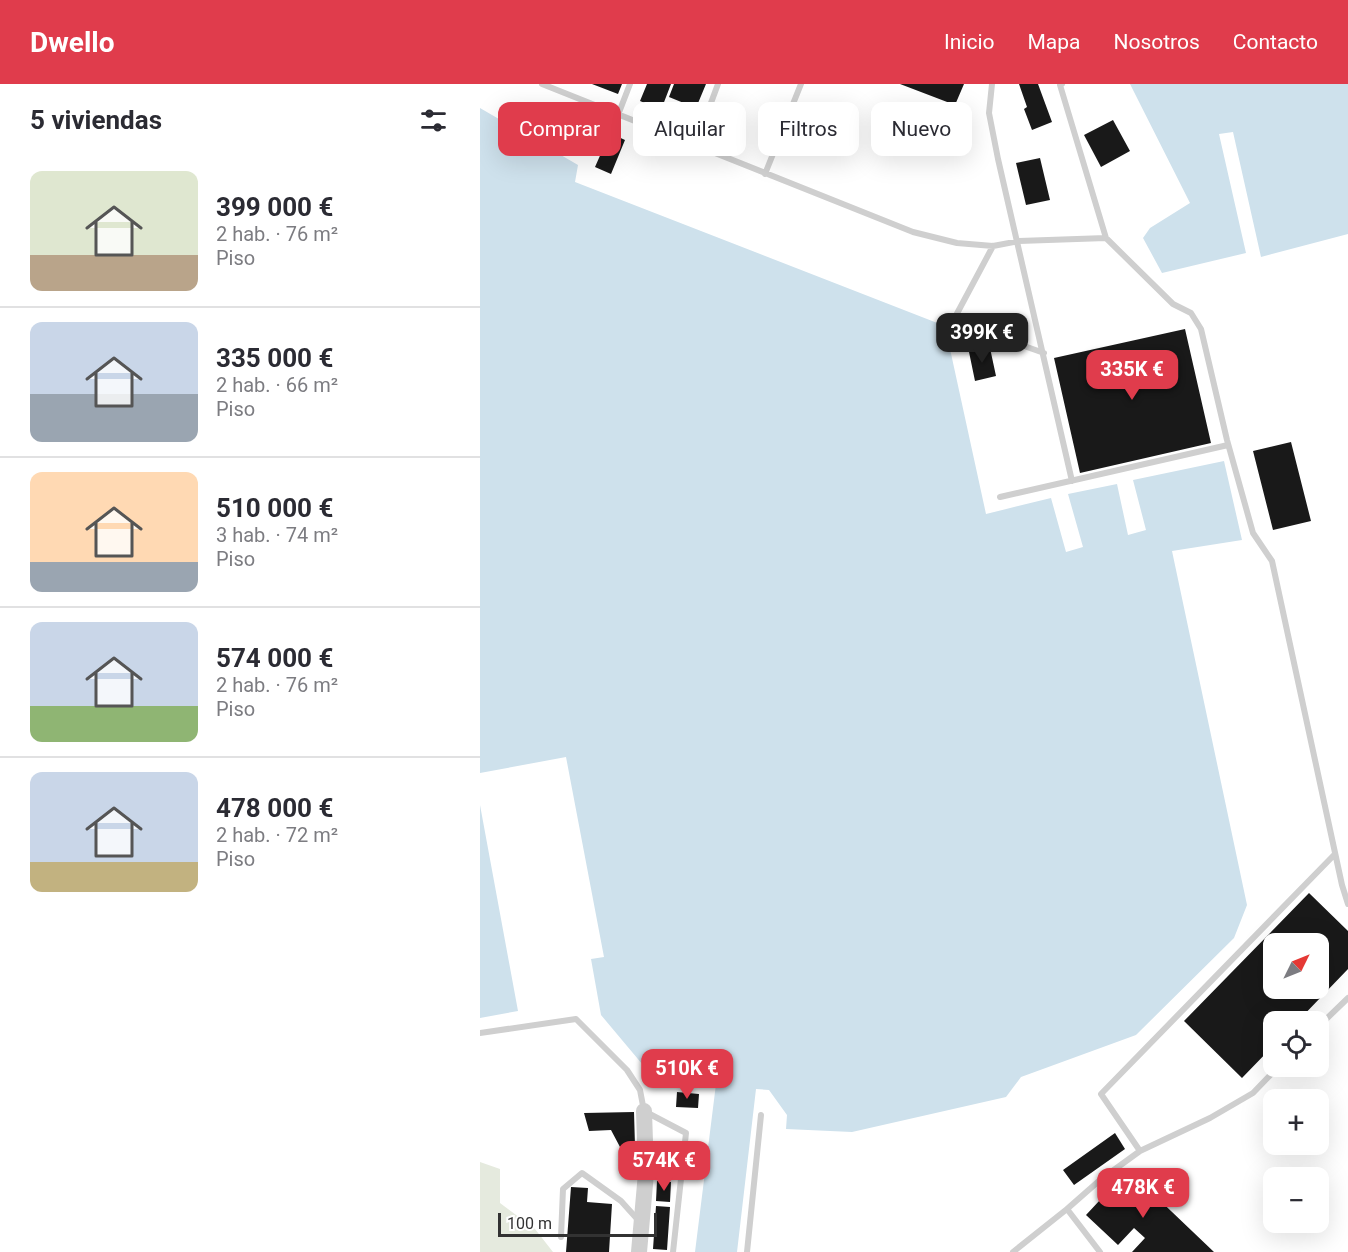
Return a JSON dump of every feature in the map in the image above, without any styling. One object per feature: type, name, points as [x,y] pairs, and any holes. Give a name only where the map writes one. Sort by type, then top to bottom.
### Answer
[{"type":"street","points":[[639,1252],[646,1173],[644,1111]]},
{"type":"lane","points":[[542,84],[586,102]]},
{"type":"lane","points":[[621,107],[630,84]]},
{"type":"lane","points":[[711,102],[718,84]]},
{"type":"lane","points":[[765,174],[801,84]]},
{"type":"lane","points":[[992,84],[989,113],[1072,481]]},
{"type":"lane","points":[[1062,84],[1060,85],[1106,238],[1173,304],[1191,313],[1200,329],[1252,533],[1272,561],[1335,854],[1348,904]]},
{"type":"lane","points":[[720,156],[913,232],[957,243],[993,246],[1019,242],[1106,238]]},
{"type":"lane","points":[[993,246],[953,321],[1044,353]]},
{"type":"lane","points":[[1000,497],[1228,445]]},
{"type":"lane","points":[[1140,1151],[1101,1094],[1335,854]]},
{"type":"lane","points":[[1329,1017],[1348,999]]},
{"type":"lane","points":[[480,1033],[576,1019],[627,1070],[640,1090],[644,1111],[686,1133],[673,1252]]},
{"type":"lane","points":[[1013,1252],[1100,1180],[1140,1151],[1210,1118],[1253,1093],[1268,1077]]},
{"type":"lane","points":[[747,1252],[761,1115]]},
{"type":"lane","points":[[561,1237],[563,1189],[582,1173],[621,1201],[642,1223]]},
{"type":"lane","points":[[1067,1209],[1100,1252]]},
{"type":"shaded area","points":[[480,1162],[500,1169],[500,1203],[535,1229],[553,1252],[480,1252]]},
{"type":"water","points":[[1130,84],[1348,84],[1348,234],[1261,257],[1233,132],[1219,134],[1246,253],[1162,273],[1143,238],[1150,228],[1190,203]]},
{"type":"water","points":[[480,108],[498,118],[498,156],[563,156],[578,165],[575,182],[945,326],[986,514],[1051,498],[1066,552],[1083,547],[1068,494],[1117,484],[1128,535],[1146,530],[1133,480],[1224,461],[1242,540],[1172,551],[1247,905],[1234,938],[1136,1035],[1021,1077],[1006,1097],[852,1132],[786,1129],[787,1115],[769,1090],[756,1089],[737,1252],[695,1252],[716,1084],[653,1077],[601,1015],[591,959],[604,957],[566,757],[480,773]]},
{"type":"water","points":[[480,805],[518,1011],[480,1018]]},
{"type":"building","points":[[592,84],[622,84],[618,94]]},
{"type":"building","points":[[647,84],[671,84],[664,102],[640,101]]},
{"type":"building","points":[[674,84],[706,84],[698,102],[681,102],[669,97]]},
{"type":"building","points":[[900,84],[964,84],[956,102],[947,102]]},
{"type":"building","points":[[1019,84],[1038,84],[1052,122],[1032,130],[1024,109],[1027,107]]},
{"type":"building","points":[[1113,120],[1130,151],[1101,167],[1084,135]]},
{"type":"building","points":[[621,138],[625,140],[621,150]]},
{"type":"building","points":[[600,156],[618,156],[611,174],[595,167]]},
{"type":"building","points":[[1040,158],[1050,200],[1026,205],[1016,163]]},
{"type":"building","points":[[1185,329],[1211,443],[1080,473],[1054,358]]},
{"type":"building","points":[[990,348],[996,376],[975,381],[969,352]]},
{"type":"building","points":[[1291,442],[1311,521],[1273,530],[1253,451]]},
{"type":"building","points":[[1309,893],[1348,931],[1348,969],[1329,989],[1329,933],[1270,933]]},
{"type":"building","points":[[1263,940],[1263,999],[1319,999],[1308,1011],[1263,1011],[1263,1056],[1242,1078],[1184,1021]]},
{"type":"building","points":[[677,1092],[699,1094],[698,1108],[676,1107]]},
{"type":"building","points":[[634,1112],[635,1146],[620,1147],[611,1130],[589,1131],[584,1113]]},
{"type":"building","points":[[1115,1133],[1125,1149],[1074,1185],[1063,1170]]},
{"type":"building","points":[[667,1155],[671,1178],[659,1181],[655,1157]]},
{"type":"building","points":[[1128,1170],[1214,1252],[1132,1252],[1145,1238],[1134,1228],[1118,1245],[1086,1215]]},
{"type":"building","points":[[657,1181],[671,1182],[670,1202],[656,1201]]},
{"type":"building","points":[[571,1187],[588,1188],[587,1202],[612,1204],[609,1252],[566,1252]]},
{"type":"building","points":[[656,1206],[670,1207],[667,1250],[653,1249]]}]
